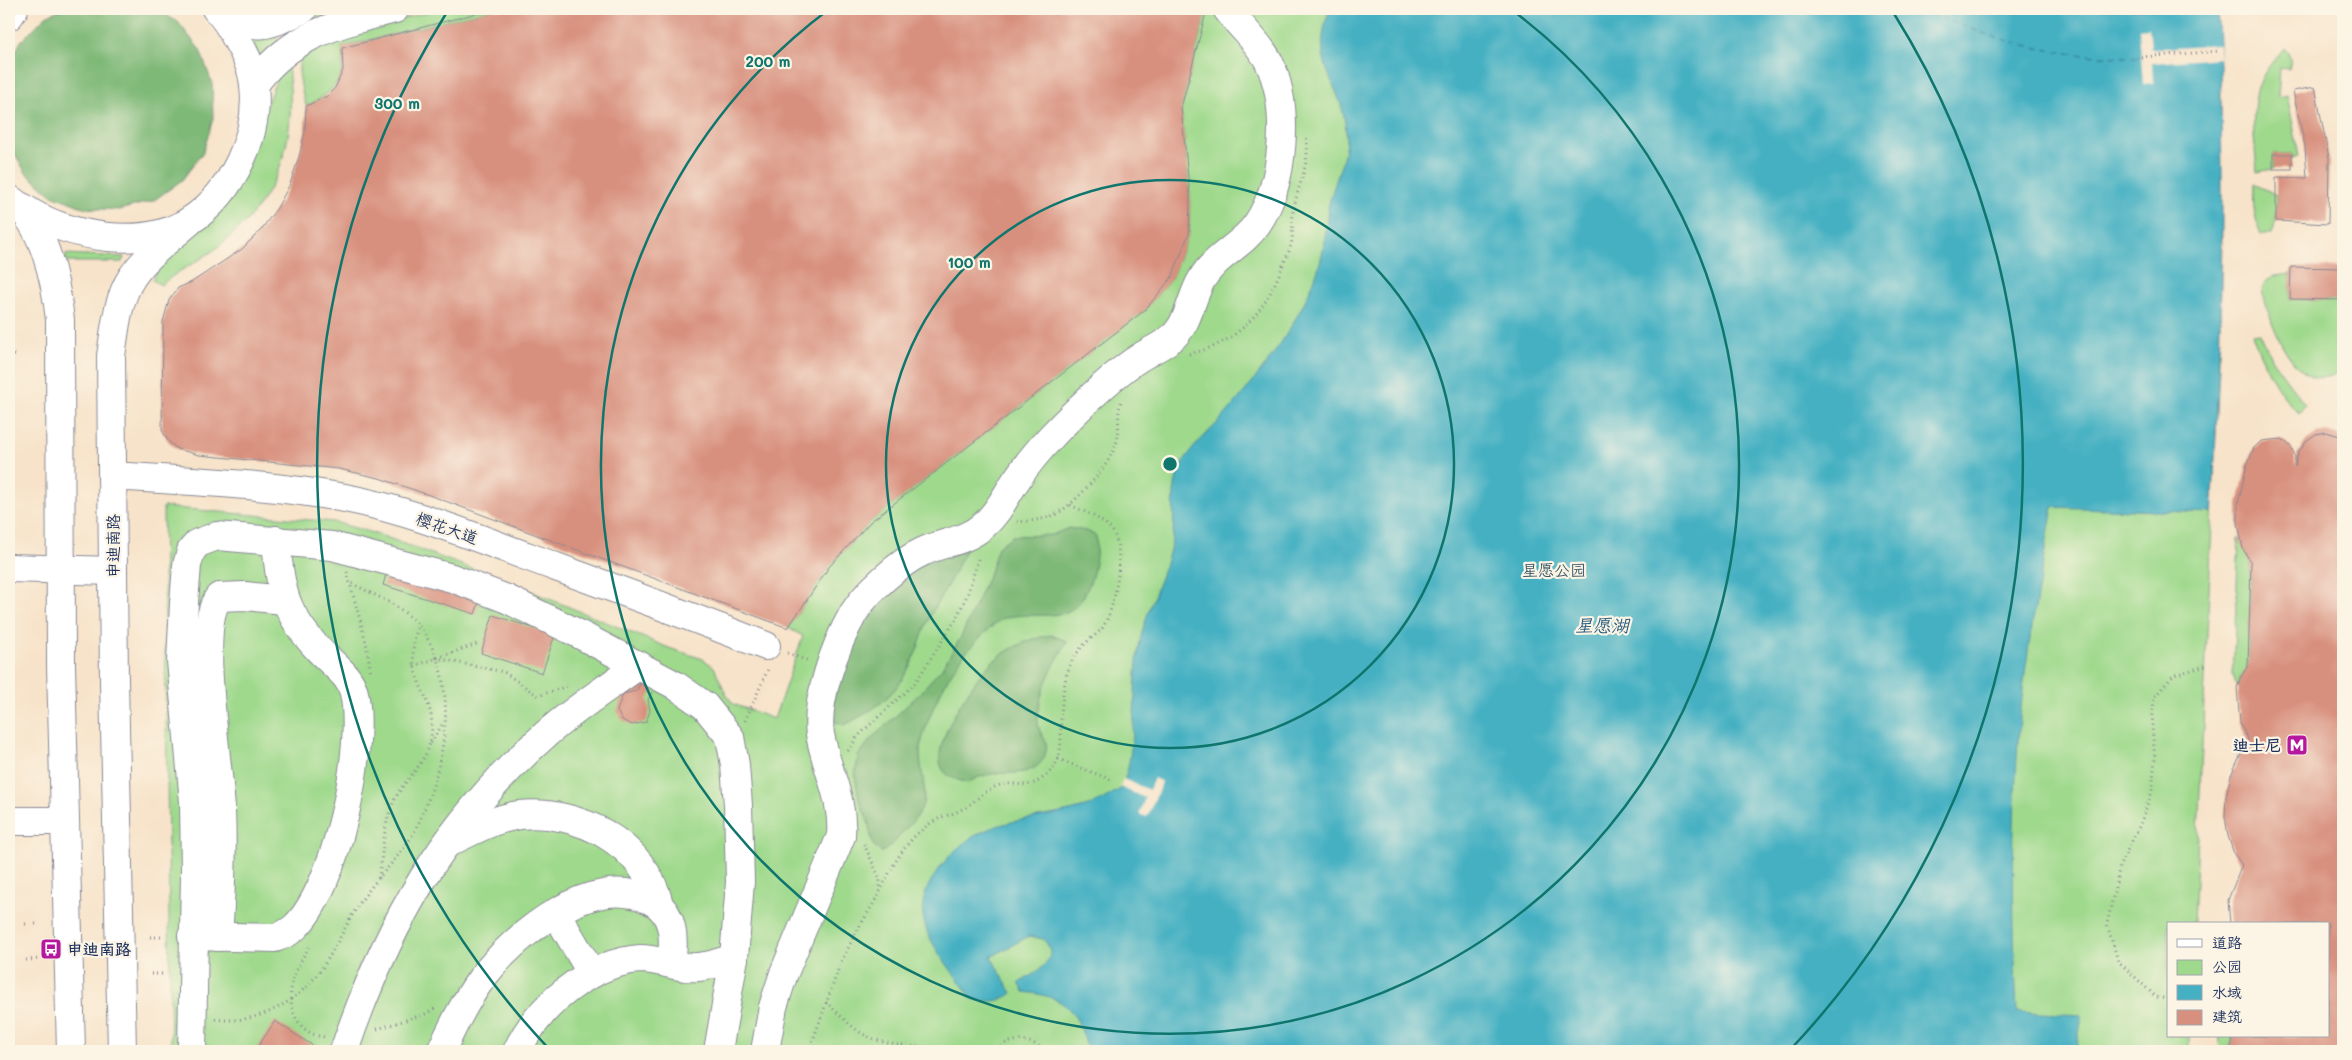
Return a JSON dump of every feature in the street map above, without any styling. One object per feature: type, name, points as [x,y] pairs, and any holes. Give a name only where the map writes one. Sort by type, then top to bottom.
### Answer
[{"type":"street","points":[[9,16],[14,9]]},
{"type":"street","points":[[220,12],[246,25],[263,25],[303,9]]},
{"type":"street","points":[[254,85],[266,69],[285,52],[318,32],[395,9]]},
{"type":"street","points":[[765,1051],[773,1007],[784,973],[841,836],[842,817],[839,798],[820,734],[821,703],[842,635],[854,611],[868,595],[906,561],[923,551],[969,536],[985,525],[997,512],[1016,479],[1030,461],[1090,398],[1110,379],[1175,335],[1189,312],[1202,278],[1257,225],[1264,211],[1278,170],[1282,137],[1280,102],[1268,60],[1227,9]]},
{"type":"street","name":"申迪南路","points":[[122,1051],[111,356],[117,319],[124,294],[132,277],[144,262],[226,187],[240,166],[254,115],[254,85],[247,58],[220,12]]},
{"type":"street","points":[[11,198],[54,226],[94,237],[164,233],[191,220]]},
{"type":"street","points":[[11,198],[44,246],[57,293],[62,405],[61,570],[70,1051]]},
{"type":"street","name":"樱花大道","points":[[112,476],[300,491],[347,498],[387,508],[454,530],[664,606],[766,646]]},
{"type":"street","points":[[206,937],[195,873],[194,802],[182,661],[187,566],[191,551],[198,543],[206,539],[228,536],[332,546],[452,578],[507,599],[675,685],[705,706],[730,737],[738,805],[740,882],[734,958],[718,1051]]},
{"type":"street","points":[[206,937],[275,938],[288,933],[315,898],[329,866],[348,797],[355,742],[354,692],[346,676],[298,625],[284,600],[278,568],[276,540]]},
{"type":"street","points":[[9,568],[113,571]]},
{"type":"street","points":[[192,1051],[222,820],[220,779],[211,709],[208,634],[210,614],[219,597],[245,596],[284,600]]},
{"type":"street","points":[[346,1043],[369,980],[385,946],[425,873],[445,844],[516,761],[574,712],[639,665]]},
{"type":"street","points":[[445,844],[496,822],[518,815],[561,816],[600,831],[625,848],[642,869],[656,891],[659,904],[665,912],[673,933],[674,948],[671,963]]},
{"type":"street","points":[[9,821],[65,821]]},
{"type":"street","points":[[441,1051],[460,1011],[483,977],[512,946],[556,913],[596,894],[614,891],[645,897],[659,904]]},
{"type":"street","points":[[556,913],[592,974]]},
{"type":"street","points":[[517,1051],[537,1020],[556,1000],[592,974],[621,963],[641,960],[671,963],[686,967],[704,966],[734,958]]},
{"type":"street","points":[[703,1051],[722,1024]]},
{"type":"path","points":[[2141,57],[2219,51]]},
{"type":"path","points":[[1186,355],[1215,344],[1248,324],[1262,309],[1274,288],[1291,246],[1293,208],[1306,162],[1305,130]]},
{"type":"path","points":[[9,355],[19,355]]},
{"type":"path","points":[[1009,525],[1055,514],[1069,504],[1099,474],[1111,458],[1117,442],[1119,406],[1123,397]]},
{"type":"path","points":[[809,1051],[826,1002],[854,936],[901,852],[924,827],[939,818],[963,809],[984,793],[998,786],[1036,784],[1051,771],[1058,759],[1062,745],[1061,716],[1066,677],[1079,650],[1106,623],[1114,602],[1118,572],[1117,546],[1114,533],[1104,522],[1069,504]]},
{"type":"path","points":[[847,756],[848,749],[858,736],[915,683],[956,619],[968,593],[975,566],[982,550]]},
{"type":"path","points":[[378,879],[386,821],[394,800],[423,761],[431,739],[432,719],[428,700],[414,666],[413,644],[418,626]]},
{"type":"path","points":[[414,666],[477,644]]},
{"type":"path","points":[[751,710],[769,668],[766,646],[830,669]]},
{"type":"path","points":[[436,658],[504,672],[538,696],[565,686],[582,685],[606,689]]},
{"type":"path","points":[[2167,999],[2156,997],[2118,961],[2107,924],[2120,865],[2140,825],[2152,792],[2155,758],[2152,727],[2154,697],[2174,675],[2206,666]]},
{"type":"path","points":[[427,751],[444,722]]},
{"type":"path","points":[[1058,759],[1112,780]]},
{"type":"path","points":[[861,834],[880,879],[879,894]]},
{"type":"path","points":[[25,924],[39,924]]},
{"type":"path","points":[[150,937],[161,937]]},
{"type":"path","points":[[26,960],[40,959]]},
{"type":"path","points":[[151,974],[162,974]]},
{"type":"path","points":[[826,1002],[862,1033],[882,1041],[911,1046],[996,1048]]},
{"type":"path","points":[[346,1043],[425,1014],[440,1005]]},
{"type":"path","points":[[992,1051],[1014,1040],[1027,1041],[1045,1051]]},
{"type":"green space","points":[[61,9],[155,9],[178,22],[200,50],[212,83],[213,119],[203,152],[182,180],[153,201],[119,210],[85,208],[52,195],[26,173],[9,144],[9,65],[21,41],[46,16]]},
{"type":"green space","points":[[322,9],[357,9],[290,37],[287,30]]},
{"type":"green space","points":[[440,9],[493,9],[342,47],[342,69],[336,84],[324,96],[306,106],[299,72],[302,52],[373,26]]},
{"type":"green space","name":"星愿湖","points":[[1207,9],[2217,9],[2221,94],[2222,243],[2219,368],[2194,922],[2167,922],[2167,1038],[2189,1038],[2189,1051],[171,1051],[163,507],[334,522],[380,535],[513,584],[669,648],[703,659],[714,667],[725,692],[733,704],[774,719],[803,636],[788,628],[829,567],[870,522],[1145,310],[1172,277],[1189,233],[1190,196],[1181,108]]},
{"type":"green space","points":[[275,33],[279,42],[260,57],[251,39]]},
{"type":"green space","points":[[2284,48],[2289,55],[2290,62],[2289,69],[2280,68],[2278,97],[2287,95],[2299,156],[2292,158],[2292,154],[2273,154],[2273,169],[2257,172],[2254,136],[2255,99],[2265,72]]},
{"type":"green space","points":[[288,67],[290,122],[286,146],[279,169],[268,191],[237,231],[215,249],[161,285],[152,280],[161,262],[267,103],[278,76]]},
{"type":"green space","points":[[2254,183],[2276,195],[2276,221],[2271,234],[2261,234],[2256,221]]},
{"type":"green space","points":[[66,254],[124,257],[122,262],[66,262]]},
{"type":"green space","points":[[2291,274],[2290,299],[2343,300],[2343,369],[2327,377],[2312,376],[2299,368],[2288,355],[2279,339],[2266,304],[2262,290],[2265,282],[2275,276]]},
{"type":"green space","points":[[2260,333],[2272,360],[2305,405],[2299,413],[2277,386],[2261,356],[2252,334]]},
{"type":"green space","points":[[1069,528],[1087,531],[1096,536],[1097,545],[1094,568],[1087,590],[1081,600],[1066,612],[1002,619],[986,631],[964,655],[942,689],[924,733],[920,752],[924,789],[922,808],[893,844],[881,852],[873,845],[868,821],[859,799],[855,776],[858,756],[870,740],[916,697],[942,668],[961,637],[990,572],[998,547],[1012,536],[1052,535]]},
{"type":"green space","points":[[2239,537],[2251,563],[2248,666],[2240,678],[2237,688],[2233,674]]},
{"type":"green space","points":[[965,550],[929,618],[905,676],[880,704],[869,711],[844,725],[834,721],[832,709],[835,684],[859,622],[915,565]]},
{"type":"green space","points":[[1051,635],[1067,641],[1050,674],[1040,700],[1038,724],[1046,742],[1045,754],[1042,760],[1037,766],[1027,771],[986,775],[968,783],[947,774],[942,768],[940,758],[942,745],[962,701],[979,676],[1008,651],[1024,642]]},
{"type":"green space","points":[[2220,1038],[2232,1038],[2232,1044],[2228,1051],[2219,1051]]},
{"type":"water","name":"星愿湖","points":[[1330,9],[2217,9],[2221,90],[2222,215],[2212,513],[2053,507],[2025,674],[2018,737],[2014,815],[2013,894],[2017,1012],[2082,1015],[2076,1051],[1088,1051],[1080,1026],[1068,1008],[1061,1002],[1051,998],[1024,992],[1019,983],[1039,970],[1048,959],[1050,953],[1043,939],[1029,936],[991,957],[1012,993],[1003,999],[988,1001],[972,999],[944,960],[933,944],[926,928],[923,904],[930,882],[951,855],[967,841],[984,831],[1002,824],[1085,807],[1122,788],[1131,752],[1137,659],[1140,641],[1172,541],[1174,490],[1178,474],[1186,457],[1255,379],[1284,338],[1308,294],[1323,250],[1328,208],[1346,143],[1344,116],[1324,61],[1324,29]]},
{"type":"pier","points":[[2149,28],[2151,49],[2219,44],[2220,58],[2152,63],[2153,83],[2143,84],[2139,29]]},
{"type":"pier","points":[[1154,778],[1162,782],[1147,817],[1139,814],[1145,798],[1120,787],[1123,779],[1149,790]]},
{"type":"building","points":[[493,9],[1207,9],[1181,108],[1190,196],[1189,233],[1172,277],[1145,310],[870,522],[829,567],[788,628],[379,478],[339,469],[199,455],[177,449],[168,441],[162,430],[163,322],[169,300],[178,288],[192,282],[242,249],[261,230],[277,208],[290,184],[299,157],[305,132],[306,106],[327,96],[335,88],[343,70],[342,48]]},
{"type":"building","points":[[2315,87],[2329,158],[2328,224],[2276,221],[2276,177],[2307,178],[2305,146],[2293,91]]},
{"type":"building","points":[[2273,154],[2292,154],[2292,169],[2273,169]]},
{"type":"building","points":[[2291,267],[2343,268],[2343,300],[2290,299]]},
{"type":"building","name":"迪士尼","points":[[2326,432],[2343,437],[2343,1051],[2228,1051],[2232,1044],[2232,1038],[2330,1038],[2330,922],[2230,922],[2228,900],[2242,865],[2234,854],[2228,836],[2225,816],[2226,796],[2231,775],[2248,739],[2240,723],[2237,688],[2240,678],[2248,666],[2251,563],[2243,549],[2238,523],[2238,504],[2247,465],[2254,448],[2261,441],[2282,439],[2291,447],[2295,456],[2295,467],[2298,453],[2306,441],[2316,434]]},
{"type":"building","points":[[388,568],[481,597],[475,614],[383,585]]},
{"type":"building","points":[[493,615],[555,635],[542,673],[481,653]]},
{"type":"building","points":[[644,678],[656,686],[648,699],[650,711],[646,722],[632,725],[622,720],[617,711],[623,694],[636,691]]},
{"type":"building","points":[[275,1021],[321,1051],[255,1051]]},
{"type":"ferry route","points":[[1920,9],[1975,31],[2028,46],[2082,55],[2141,57]]},
{"type":"place","name":"迪士尼","points":[[2297,745]]},
{"type":"place","name":"申迪南路","points":[[51,949]]},
{"type":"park label","name":"星愿公园","points":[[1554,570]]}]
